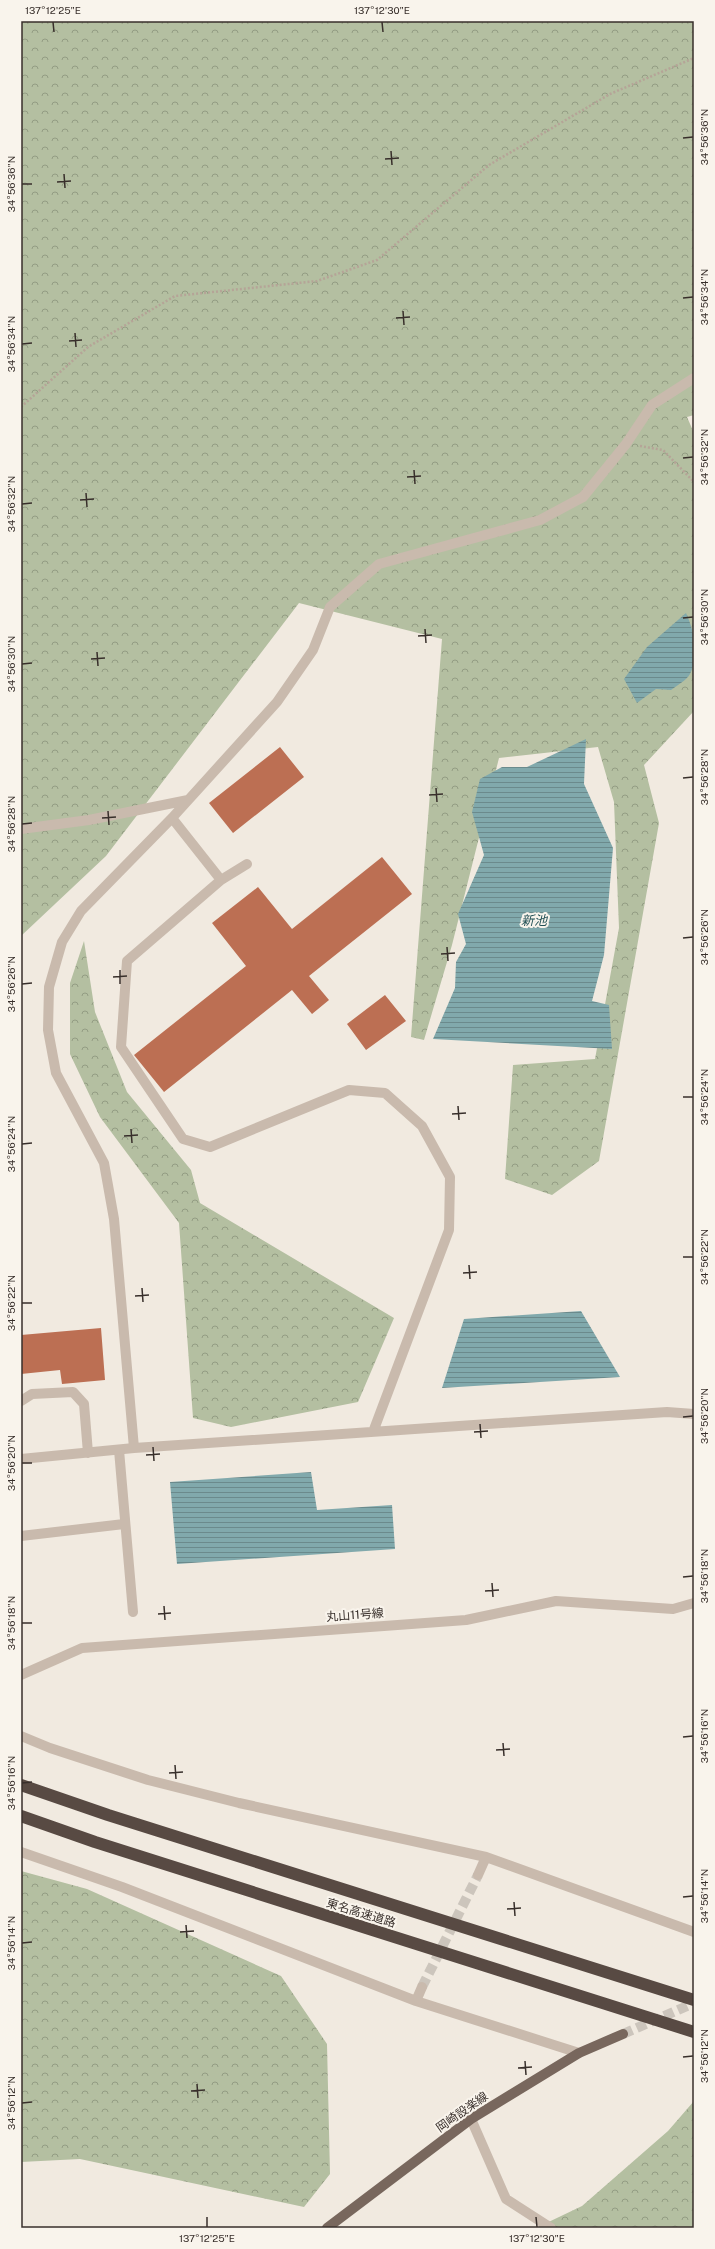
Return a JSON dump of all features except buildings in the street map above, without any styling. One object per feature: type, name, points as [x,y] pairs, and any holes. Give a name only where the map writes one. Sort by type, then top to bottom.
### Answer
[{"type":"highway","name":"東名高速道路","points":[[21,1785],[115,1817],[694,2000]]},
{"type":"highway","name":"東名高速道路","points":[[21,1816],[95,1842],[694,2032]]},
{"type":"main road","name":"岡崎設楽線","points":[[327,2228],[471,2119],[579,2053],[623,2034]]},
{"type":"street","points":[[134,1448],[114,1219],[104,1163],[56,1073],[48,1030],[49,987],[62,942],[81,911],[172,818],[277,702],[313,650],[330,607],[379,564],[540,520],[583,497],[626,444],[652,405],[694,378]]},
{"type":"street","points":[[21,829],[89,820],[188,800]]},
{"type":"street","points":[[172,818],[221,880]]},
{"type":"street","points":[[247,864],[221,880],[127,961],[121,1047],[183,1139],[210,1147],[349,1090],[385,1094],[422,1126],[450,1177],[449,1230],[373,1432]]},
{"type":"street","points":[[21,1401],[32,1394],[73,1392],[84,1404],[88,1453]]},
{"type":"street","points":[[21,1459],[134,1448],[667,1412],[694,1414]]},
{"type":"street","points":[[119,1450],[124,1524],[134,1612]]},
{"type":"street","points":[[21,1536],[124,1524]]},
{"type":"street","name":"丸山11号線","points":[[21,1675],[82,1648],[466,1620],[556,1601],[673,1609],[694,1603]]},
{"type":"street","points":[[21,1736],[50,1748],[148,1780],[240,1803],[486,1856],[694,1932]]},
{"type":"street","points":[[21,1852],[122,1887],[416,2001],[579,2053]]},
{"type":"street","points":[[478,1875],[486,1856]]},
{"type":"street","points":[[416,2001],[422,1987]]},
{"type":"street","points":[[471,2119],[506,2199],[551,2228]]},
{"type":"path","points":[[21,408],[88,347],[175,296],[316,281],[377,260],[488,165],[610,94],[694,58]]},
{"type":"path","points":[[626,444],[663,450],[694,482]]},
{"type":"green space","points":[[21,21],[694,21],[694,415],[687,417],[694,433],[694,711],[644,765],[659,823],[599,1161],[552,1195],[505,1179],[513,1065],[595,1059],[619,928],[614,802],[598,747],[499,758],[452,945],[424,1040],[411,1037],[442,639],[299,603],[106,856],[21,936]]},
{"type":"green space","points":[[84,941],[95,1012],[127,1092],[191,1170],[200,1203],[394,1318],[358,1402],[231,1427],[193,1418],[179,1223],[100,1117],[70,1054],[70,983]]},
{"type":"green space","points":[[21,1871],[87,1889],[281,1976],[327,2044],[330,2174],[304,2207],[80,2159],[21,2162]]},
{"type":"green space","points":[[694,2101],[694,2228],[536,2228],[582,2206],[668,2131]]},
{"type":"water","points":[[686,613],[695,643],[695,659],[689,676],[671,690],[656,689],[637,703],[624,679],[647,647]]},
{"type":"water","name":"新池","points":[[586,739],[584,784],[613,848],[604,955],[592,1001],[609,1005],[612,1049],[433,1039],[455,988],[456,962],[466,944],[458,914],[484,855],[472,812],[480,779],[502,767],[527,767]]},
{"type":"water","points":[[581,1311],[620,1377],[442,1388],[464,1319]]},
{"type":"water","points":[[311,1472],[317,1510],[392,1505],[395,1549],[177,1564],[170,1482]]},
{"type":"tunnel","points":[[422,1987],[478,1875]]},
{"type":"tunnel","points":[[623,2034],[694,2003]]}]
